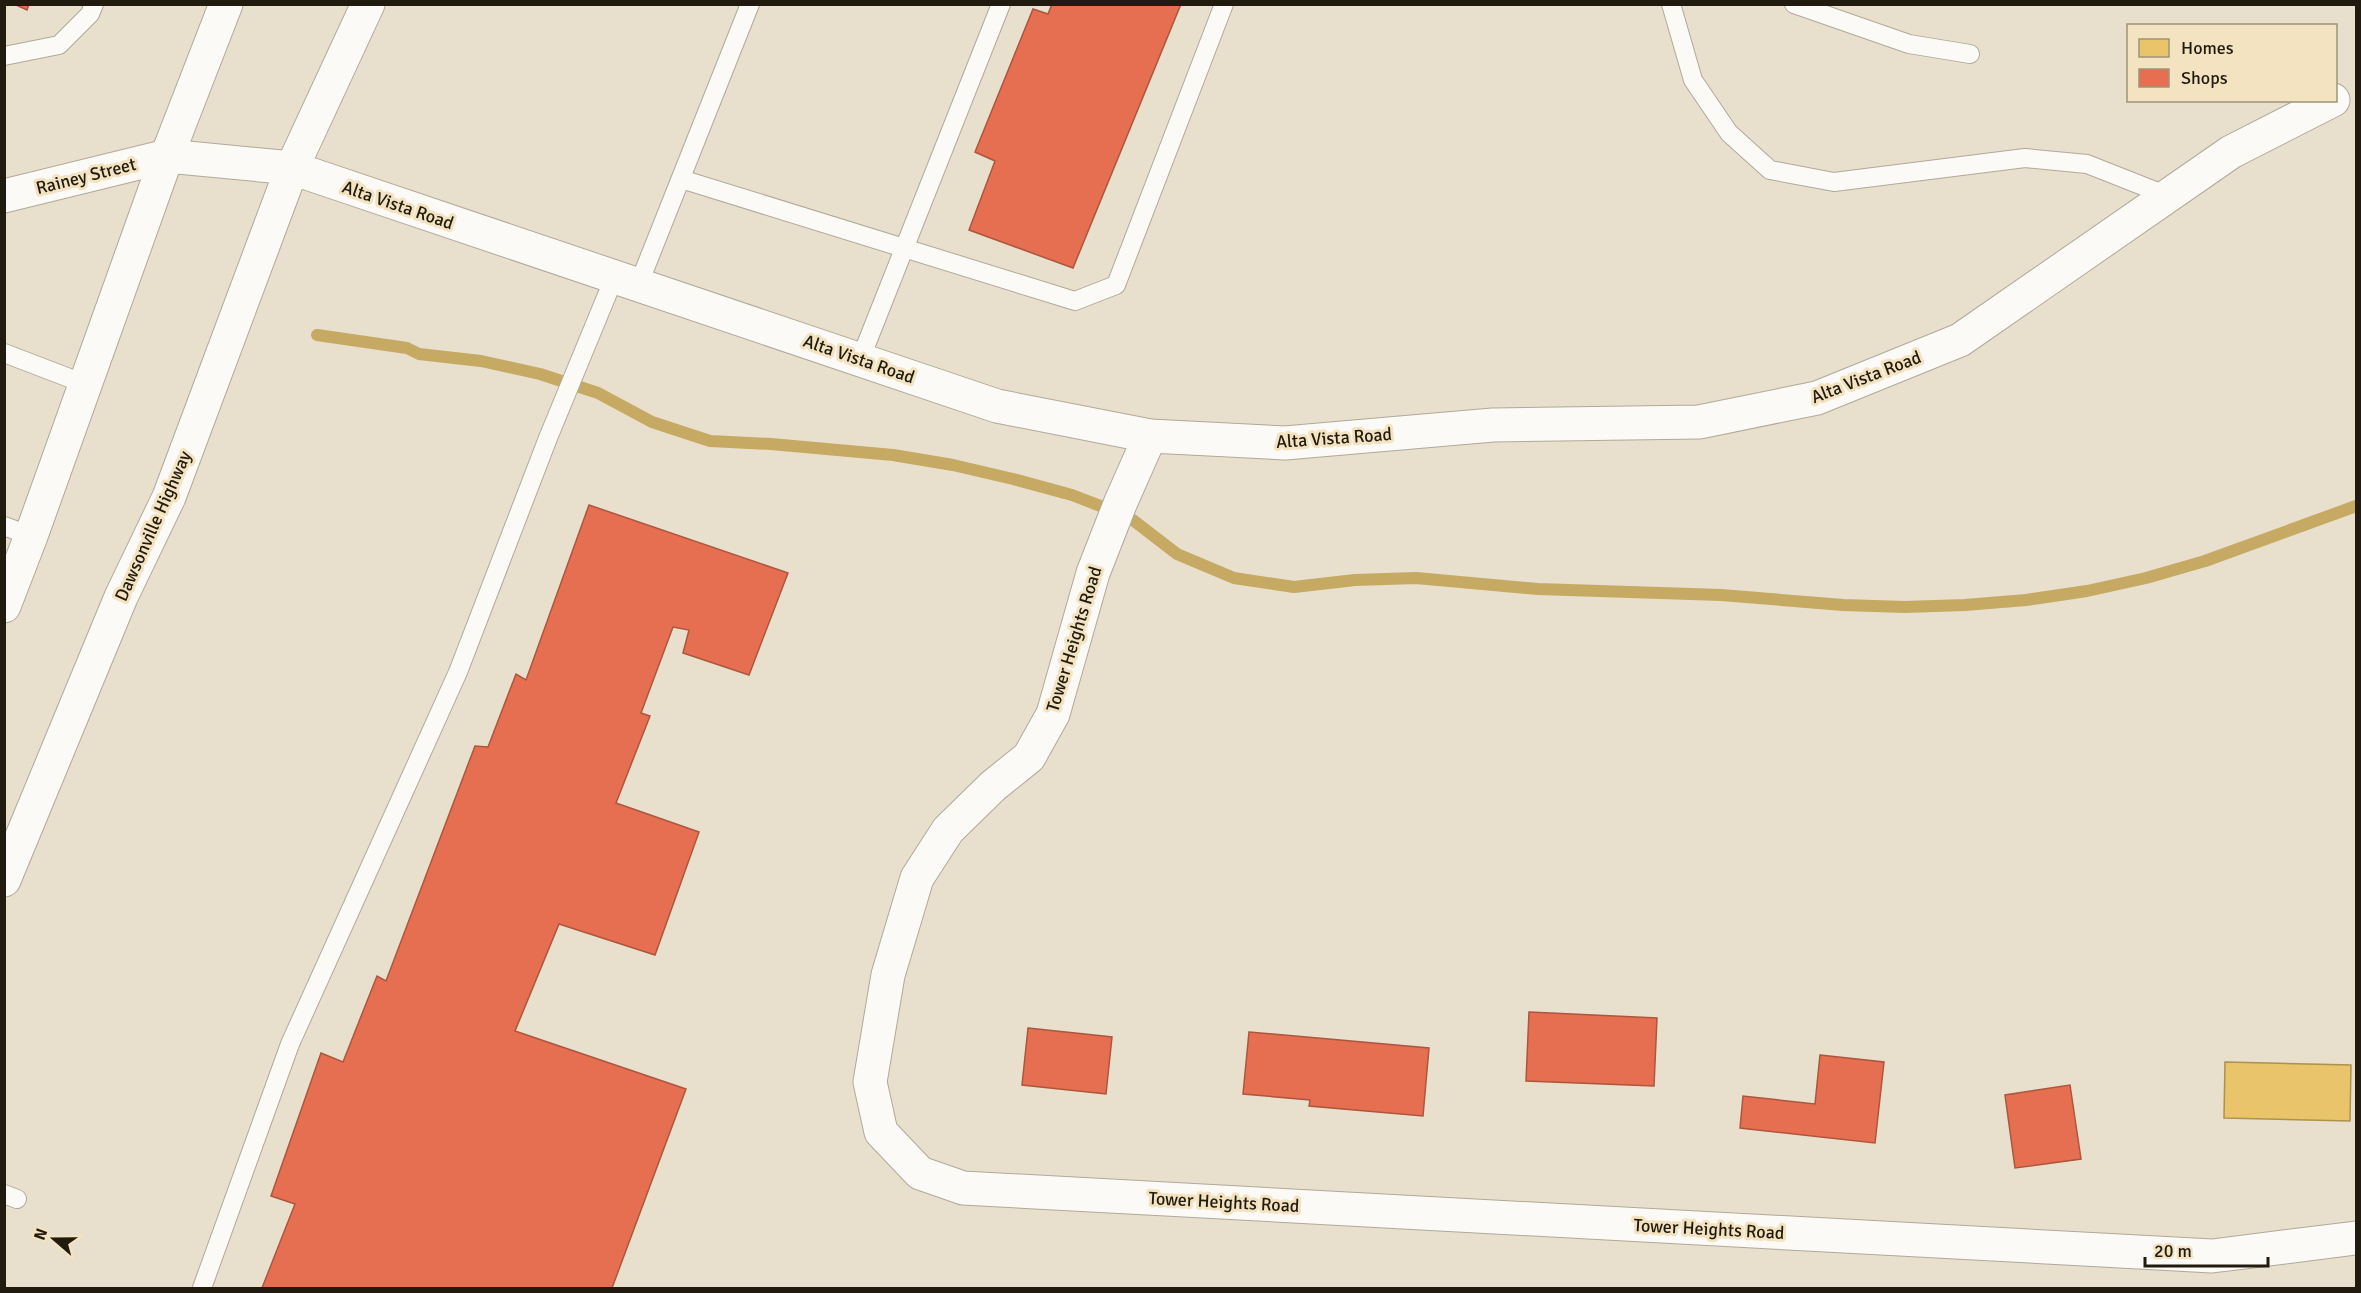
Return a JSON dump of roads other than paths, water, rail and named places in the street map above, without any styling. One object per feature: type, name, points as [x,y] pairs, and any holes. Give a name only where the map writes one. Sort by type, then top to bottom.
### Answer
[{"type":"street","points":[[4,606],[18,531],[86,384],[167,156],[226,4]]},
{"type":"street","name":"Dawsonville Highway","points":[[4,880],[121,597],[169,496],[292,168],[368,4]]},
{"type":"street","name":"Alta Vista Road","points":[[2337,98],[2356,88]]},
{"type":"street","name":"Alta Vista Road","points":[[292,168],[997,406],[1150,436],[1285,443],[1492,425],[1699,423],[1817,399],[1960,340],[2231,152],[2330,102]]},
{"type":"street","name":"Rainey Street","points":[[4,196],[167,156],[292,168]]},
{"type":"street","name":"Tower Heights Road","points":[[1150,436],[1093,573],[1053,714],[1029,757],[993,786],[948,830],[917,878],[888,975],[870,1082],[881,1132],[920,1173],[963,1188],[2212,1256],[2356,1238]]},
{"type":"lane","points":[[4,56],[59,45],[90,14],[94,4]]},
{"type":"lane","points":[[202,1288],[290,1044],[458,672],[548,438],[626,282],[681,179],[750,4]]},
{"type":"lane","points":[[860,360],[1001,4]]},
{"type":"lane","points":[[681,179],[1075,301],[1116,285],[1224,4]]},
{"type":"lane","points":[[1671,4],[1693,80],[1729,133],[1770,170],[1834,182],[2025,158],[2087,164],[2168,196]]},
{"type":"lane","points":[[1794,4],[1909,44],[1970,54]]},
{"type":"lane","points":[[4,353],[86,384]]},
{"type":"waterway","points":[[317,335],[407,348],[419,354],[481,361],[540,374],[598,393],[652,422],[710,441],[893,455],[953,465],[1013,479],[1072,495],[1129,517],[1177,554],[1234,578],[1294,587],[1355,580],[1416,578],[1538,589],[1721,595],[1843,605],[1905,607],[1965,605],[2026,600],[2087,591],[2146,578],[2205,561],[2356,506]]}]
